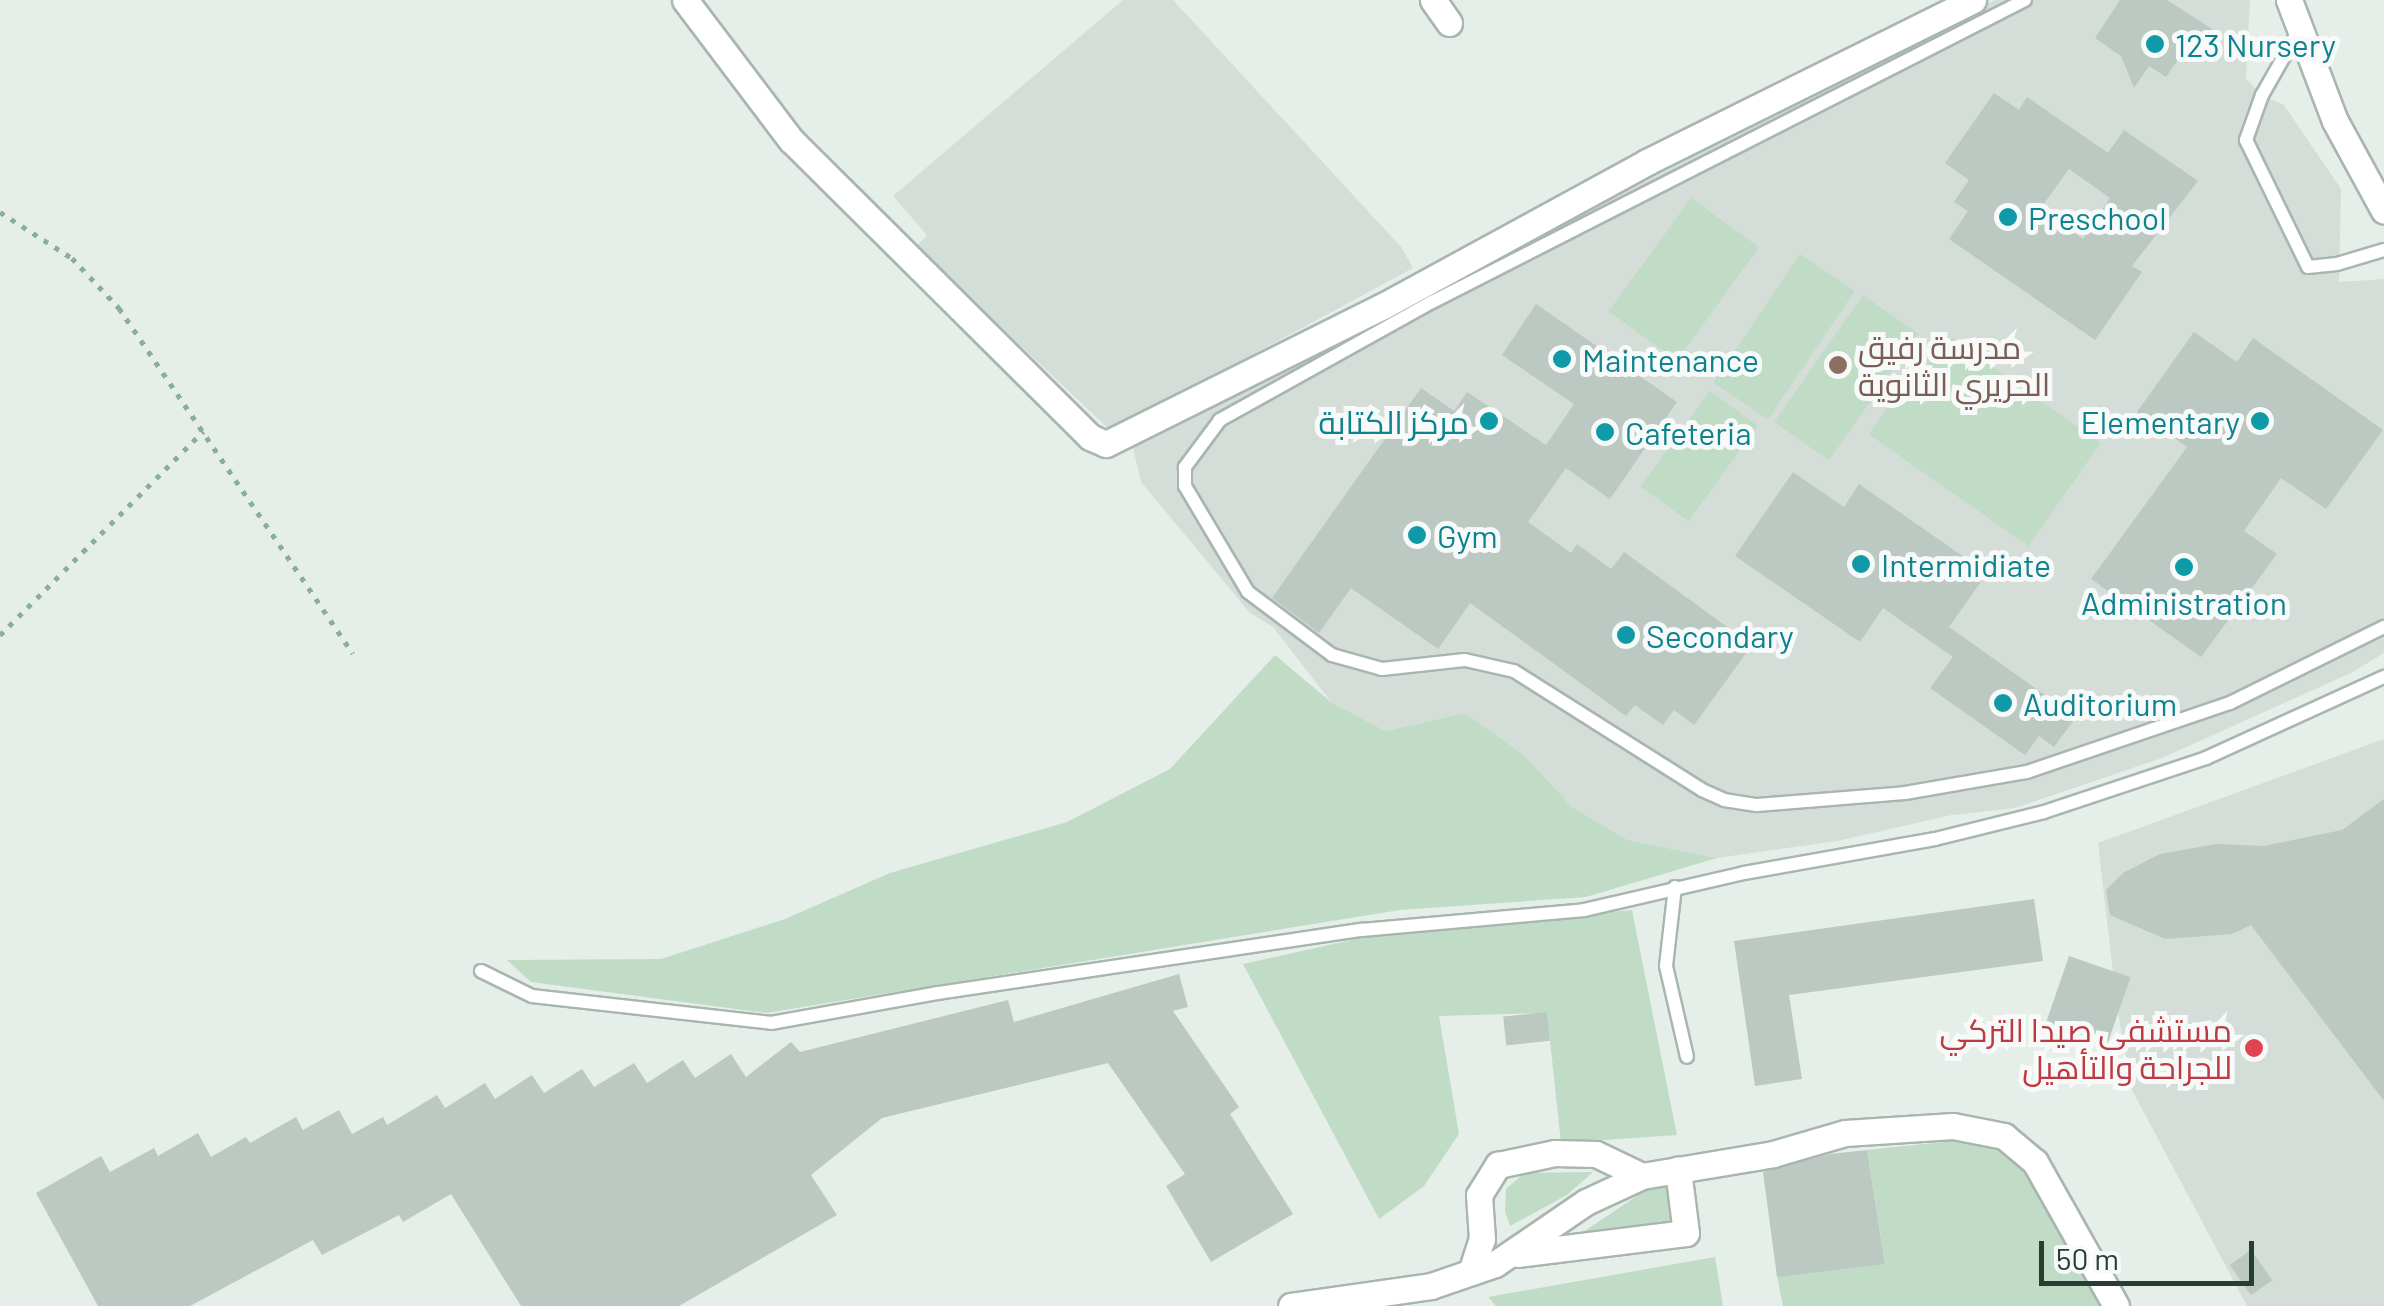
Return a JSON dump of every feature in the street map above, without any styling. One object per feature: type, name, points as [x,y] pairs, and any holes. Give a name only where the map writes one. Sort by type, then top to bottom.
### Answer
[{"type":"street","points":[[685,0],[791,140],[1090,438],[1106,444],[1383,306],[1647,162],[1973,0]]},
{"type":"street","points":[[1432,0],[1449,23]]},
{"type":"street","points":[[2289,0],[2335,121],[2384,211]]},
{"type":"street","points":[[1291,1306],[1431,1286],[1471,1272],[1512,1254],[1586,1202],[1642,1176],[1773,1154],[1845,1133],[1953,1126],[2004,1136],[2036,1162],[2116,1306]]},
{"type":"street","points":[[1471,1272],[1482,1239],[1479,1195],[1498,1165],[1554,1153],[1586,1154],[1642,1176]]},
{"type":"street","points":[[1512,1254],[1686,1234],[1678,1170]]},
{"type":"lane","points":[[2024,0],[1432,302],[1220,420],[1185,467],[1185,486],[1248,592],[1332,655],[1382,668],[1465,660],[1514,671],[1702,790],[1724,800],[1757,805],[1918,792],[2027,772],[2230,703],[2384,627]]},
{"type":"lane","points":[[2299,30],[2262,95],[2246,140],[2308,267],[2338,264],[2384,250]]},
{"type":"lane","points":[[481,971],[532,996],[771,1023],[938,993],[1362,930],[1584,910],[1676,887],[1935,839],[2044,812],[2206,758],[2384,676]]},
{"type":"lane","points":[[1676,887],[1666,966],[1687,1057]]},
{"type":"path","points":[[0,212],[72,258],[119,308],[352,653]]},
{"type":"path","points":[[0,635],[203,432]]},
{"type":"shaded area","points":[[1123,0],[1173,0],[1402,248],[1413,268],[1111,431],[916,247],[927,235],[893,196]]},
{"type":"shaded area","name":"مدرسة رفيق الحريري الثانوية","points":[[1995,0],[2250,0],[2246,79],[2262,95],[2284,105],[2341,189],[2339,282],[2384,279],[2384,653],[2351,673],[2162,758],[2015,808],[1952,815],[1837,841],[1717,858],[1628,840],[1572,807],[1524,755],[1465,713],[1386,731],[1332,703],[1273,627],[1250,613],[1141,482],[1133,448]]},
{"type":"shaded area","name":"مستشفى صيدا التركي للجراحة والتأهيل","points":[[2384,739],[2384,1306],[2247,1306],[2132,1090],[2117,1007],[2098,843]]},
{"type":"green space","points":[[1691,198],[1759,247],[1677,361],[1609,311]]},
{"type":"green space","points":[[1800,254],[1855,291],[1768,419],[1713,383]]},
{"type":"green space","points":[[1863,295],[1918,333],[1829,460],[1774,422]]},
{"type":"green space","points":[[1941,331],[2101,443],[2028,546],[1869,434]]},
{"type":"green space","points":[[1710,391],[1758,426],[1688,521],[1641,486]]},
{"type":"green space","points":[[1275,655],[1332,703],[1386,731],[1465,713],[1524,755],[1572,807],[1628,840],[1717,858],[1586,897],[1400,910],[766,1013],[531,982],[507,960],[661,959],[785,919],[890,873],[1067,822],[1170,769]]},
{"type":"green space","points":[[1632,910],[1677,1135],[1561,1143],[1547,1013],[1439,1016],[1459,1134],[1424,1186],[1379,1219],[1243,964],[1383,933]]},
{"type":"green space","points":[[1972,1139],[2002,1147],[2025,1164],[2106,1306],[1783,1306],[1777,1277],[1885,1263],[1867,1150]]},
{"type":"green space","points":[[1593,1172],[1567,1195],[1510,1226],[1505,1211],[1506,1189],[1524,1173]]},
{"type":"green space","points":[[1658,1182],[1670,1186],[1670,1226],[1571,1240]]},
{"type":"green space","points":[[1715,1257],[1723,1306],[1496,1306],[1488,1297]]},
{"type":"building","name":"123 Nursery","points":[[2120,0],[2167,0],[2215,31],[2195,63],[2182,54],[2166,77],[2149,66],[2134,88],[2121,56],[2095,38]]},
{"type":"building","name":"Preschool","points":[[1994,93],[2019,110],[2027,97],[2108,153],[2124,130],[2198,181],[2132,266],[2142,272],[2095,340],[1949,239],[1968,211],[1954,202],[1969,180],[1945,163]],"holes":[[[2069,169],[2110,198],[2083,239],[2040,209]]]},
{"type":"building","points":[[1536,304],[1677,402],[1610,499],[1566,468],[1528,522],[1571,553],[1577,544],[1611,569],[1624,552],[1752,645],[1694,725],[1674,710],[1663,725],[1635,705],[1626,716],[1470,603],[1438,649],[1351,588],[1319,633],[1272,598],[1421,388],[1454,411],[1467,392],[1546,445],[1574,404],[1502,355]]},
{"type":"building","points":[[2194,332],[2237,362],[2253,338],[2383,430],[2326,509],[2281,478],[2244,531],[2277,554],[2201,657],[2091,579],[2187,447],[2137,412]]},
{"type":"building","name":"Intermidiate","points":[[1793,472],[1844,507],[1859,484],[1987,573],[1949,627],[2076,717],[2054,747],[2039,736],[2025,755],[1930,688],[1953,657],[1883,608],[1860,642],[1735,556]]},
{"type":"building","points":[[2384,799],[2384,1101],[2251,925],[2232,934],[2165,939],[2110,915],[2106,890],[2123,873],[2160,854],[2216,844],[2264,846],[2342,830]]},
{"type":"building","points":[[2034,899],[2043,961],[1789,995],[1802,1079],[1755,1086],[1734,941]]},
{"type":"building","points":[[2069,956],[2130,977],[2105,1050],[2044,1029]]},
{"type":"building","points":[[1179,974],[1188,1007],[1173,1011],[1239,1107],[1230,1114],[1293,1214],[1211,1262],[1166,1186],[1185,1174],[1108,1063],[882,1118],[811,1175],[837,1215],[679,1306],[521,1306],[451,1194],[403,1222],[399,1215],[322,1255],[313,1240],[190,1306],[98,1306],[36,1193],[101,1156],[110,1172],[154,1148],[158,1156],[198,1133],[211,1157],[246,1137],[250,1143],[296,1117],[303,1130],[339,1110],[352,1134],[383,1117],[387,1125],[437,1095],[445,1108],[485,1083],[495,1099],[532,1075],[544,1093],[582,1069],[594,1087],[634,1063],[647,1083],[683,1060],[695,1078],[731,1054],[746,1077],[791,1042],[800,1052],[1008,1000],[1014,1022]]},
{"type":"building","points":[[1547,1012],[1550,1041],[1506,1045],[1503,1017]]},
{"type":"building","points":[[1867,1150],[1885,1264],[1777,1277],[1763,1172],[1830,1154]]},
{"type":"building","points":[[2251,1250],[2272,1280],[2251,1295],[2230,1265]]},
{"type":"place","name":"123 Nursery","points":[[2155,44]]},
{"type":"place","name":"Preschool","points":[[2008,217]]},
{"type":"place","name":"Maintenance","points":[[1562,359]]},
{"type":"place","name":"مدرسة رفيق الحريري الثانوية","points":[[1838,365]]},
{"type":"place","name":"مركز الكتابة","points":[[1489,421]]},
{"type":"place","name":"Elementary","points":[[2260,421]]},
{"type":"place","name":"Cafeteria","points":[[1605,432]]},
{"type":"place","name":"Gym","points":[[1417,535]]},
{"type":"place","name":"Intermidiate","points":[[1861,564]]},
{"type":"place","name":"Administration","points":[[2184,567]]},
{"type":"place","name":"Secondary","points":[[1626,635]]},
{"type":"place","name":"Auditorium","points":[[2003,703]]},
{"type":"place","name":"مستشفى صيدا التركي للجراحة والتأهيل","points":[[2254,1048]]}]
